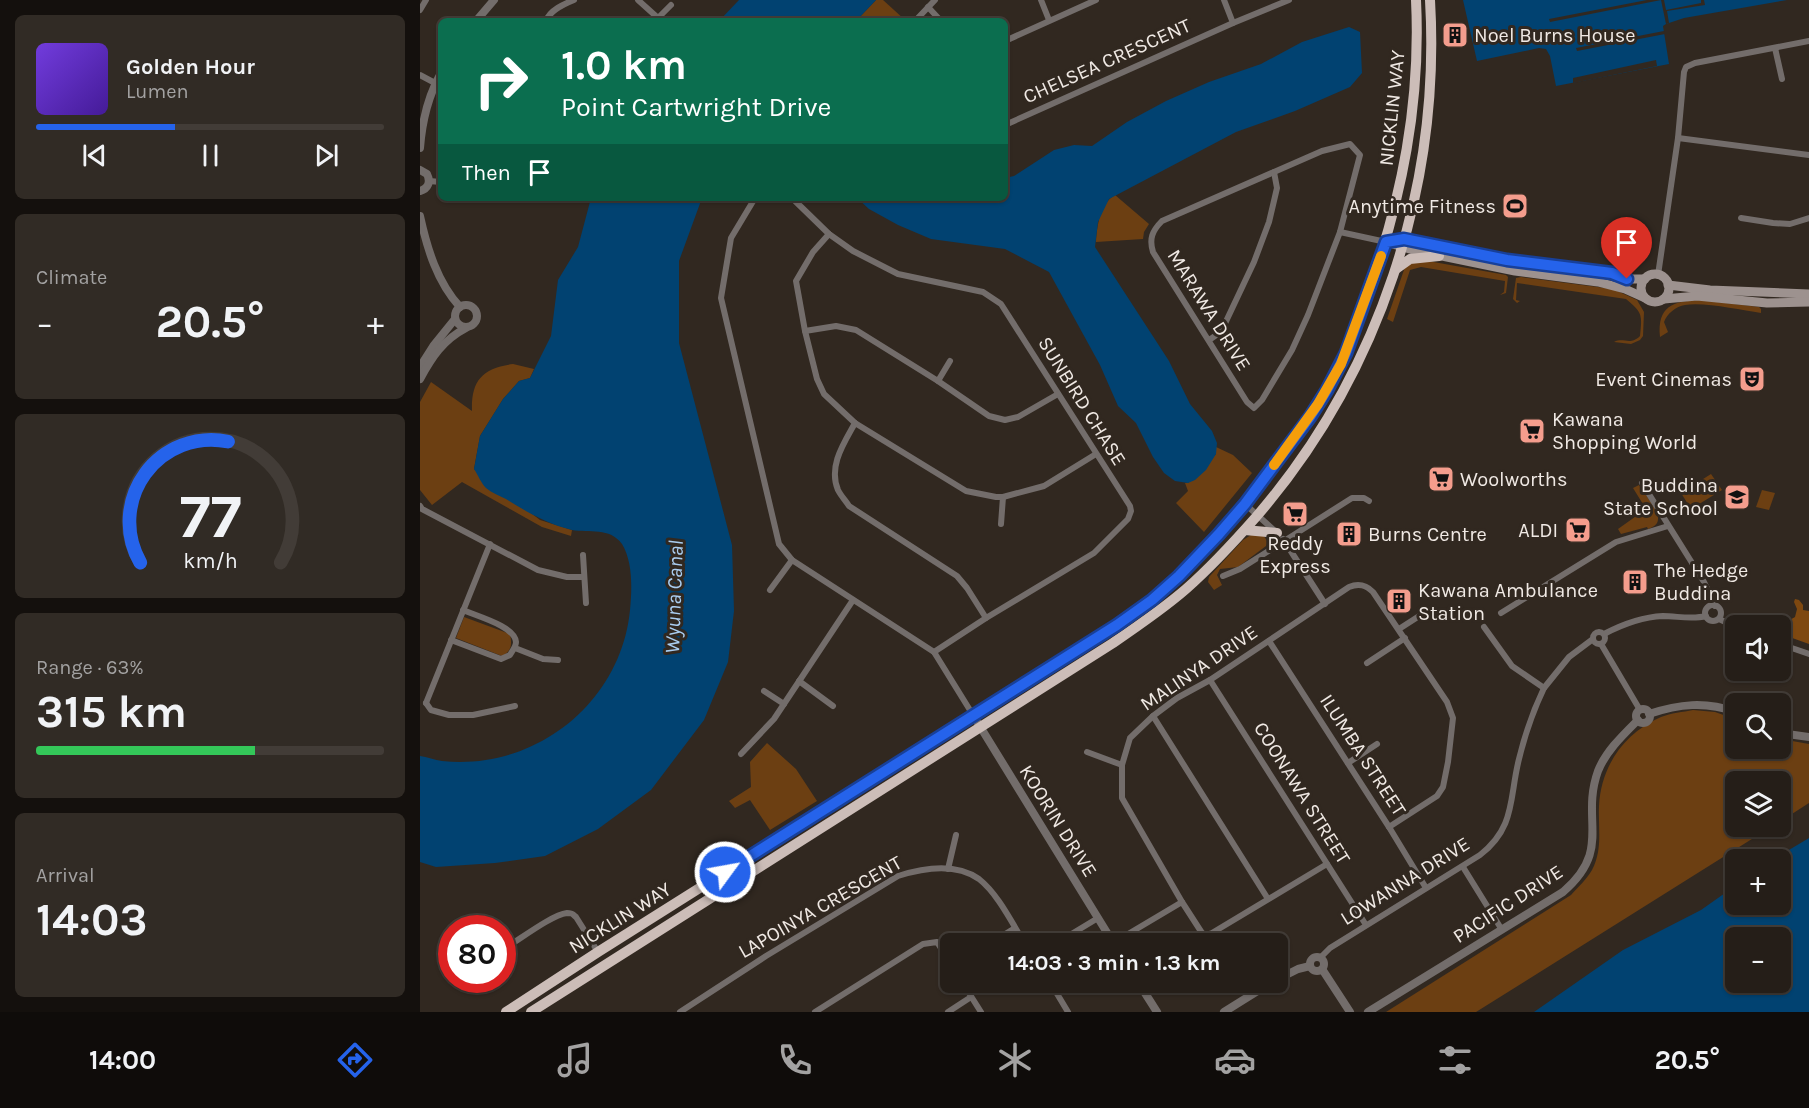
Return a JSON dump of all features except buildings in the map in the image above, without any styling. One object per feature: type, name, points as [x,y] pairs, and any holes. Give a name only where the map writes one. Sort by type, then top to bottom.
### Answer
[{"type":"highway","name":"NICKLIN WAY","points":[[506,1012],[1117,625],[1152,600],[1179,576],[1245,504],[1310,417],[1341,364],[1358,324],[1386,242],[1398,198],[1412,124],[1416,78],[1416,0]]},
{"type":"highway","name":"NICKLIN WAY","points":[[531,1012],[1113,643],[1188,588],[1245,530],[1286,482],[1328,418],[1374,330],[1403,243],[1414,204],[1420,170],[1429,105],[1430,0]]},
{"type":"highway","points":[[1395,269],[1410,259],[1439,255]]},
{"type":"highway","points":[[1245,530],[1281,537]]},
{"type":"main road","points":[[1386,242],[1612,273],[1627,279],[1645,279],[1658,275],[1664,278],[1668,285],[1668,294],[1664,299]]},
{"type":"main road","points":[[1403,243],[1439,255],[1515,271],[1598,282],[1625,289],[1654,302],[1697,296],[1767,303],[1809,302]]},
{"type":"main road","points":[[1645,279],[1641,289],[1645,298]]},
{"type":"main road","points":[[1668,285],[1710,290],[1809,294]]},
{"type":"street","points":[[420,10],[426,0]]},
{"type":"street","points":[[479,18],[494,0]]},
{"type":"street","points":[[547,18],[552,12],[574,0]]},
{"type":"street","points":[[638,0],[655,18]]},
{"type":"street","points":[[918,18],[935,0]]},
{"type":"street","points":[[1041,0],[1049,20]]},
{"type":"street","points":[[1008,40],[1096,0]]},
{"type":"street","points":[[1224,0],[1233,23]]},
{"type":"street","name":"CHELSEA CRESCENT","points":[[1008,124],[1288,0]]},
{"type":"street","points":[[659,18],[671,5]]},
{"type":"street","points":[[928,7],[938,18]]},
{"type":"street","points":[[1658,275],[1686,67],[1695,63],[1809,41]]},
{"type":"street","points":[[1775,48],[1782,80]]},
{"type":"street","points":[[420,75],[435,83]]},
{"type":"street","points":[[420,148],[422,128],[432,89],[438,78]]},
{"type":"street","points":[[1678,138],[1809,155]]},
{"type":"street","name":"MARAWA DRIVE","points":[[1350,144],[1359,156],[1340,232],[1308,315],[1292,350],[1262,400],[1254,408],[1248,402],[1150,244],[1151,235],[1162,221],[1274,172],[1322,151],[1350,144]]},
{"type":"street","points":[[420,170],[427,174],[429,181],[427,188],[420,191]]},
{"type":"street","points":[[1209,340],[1221,332],[1254,262],[1269,222],[1277,188],[1274,172]]},
{"type":"street","points":[[429,181],[438,182]]},
{"type":"street","points":[[753,201],[730,238],[721,298],[779,544],[792,560],[934,652],[973,715]]},
{"type":"street","name":"SUNBIRD CHASE","points":[[795,201],[829,234],[853,251],[898,274],[983,292],[994,298],[1007,312],[1130,506],[1131,512],[1128,519],[1094,553],[934,652]]},
{"type":"street","points":[[420,216],[430,257],[450,297],[460,307]]},
{"type":"street","points":[[1741,218],[1790,224],[1809,218]]},
{"type":"street","points":[[1340,232],[1386,242]]},
{"type":"street","points":[[829,234],[813,252],[796,281],[817,379],[824,394],[855,423],[966,491],[996,497],[1044,486],[1096,454]]},
{"type":"street","points":[[420,379],[438,349],[452,335],[470,327],[476,323],[477,311],[467,305],[455,312],[455,319],[459,325],[466,328]]},
{"type":"street","points":[[420,367],[455,319]]},
{"type":"street","points":[[805,331],[836,326],[856,330],[989,416],[1005,420],[1018,417],[1058,394]]},
{"type":"street","points":[[938,381],[950,361]]},
{"type":"street","points":[[855,423],[839,450],[835,470],[838,489],[849,506],[957,576],[986,618]]},
{"type":"street","points":[[755,446],[763,444]]},
{"type":"street","points":[[1642,483],[1704,582],[1715,606],[1721,611],[1719,619]]},
{"type":"street","points":[[1001,524],[1003,497]]},
{"type":"street","points":[[1223,576],[1240,569],[1281,537],[1352,498],[1364,498],[1369,501]]},
{"type":"street","points":[[1245,504],[1281,537],[1325,604]]},
{"type":"street","points":[[421,509],[538,570],[567,577],[584,577]]},
{"type":"street","points":[[1501,614],[1609,546],[1668,526]]},
{"type":"street","points":[[490,544],[423,704],[431,710],[449,715],[473,715],[515,706]]},
{"type":"street","points":[[583,555],[586,603]]},
{"type":"street","points":[[770,590],[792,560]]},
{"type":"street","name":"MALINYA DRIVE","points":[[1268,899],[1212,933],[1206,935],[1202,933],[1122,798],[1122,765],[1130,738],[1153,716],[1177,698],[1210,680],[1356,584],[1368,587],[1373,592],[1447,702],[1453,718],[1453,731],[1443,787],[1437,796],[1389,827]]},
{"type":"street","points":[[741,754],[774,719],[853,600]]},
{"type":"street","points":[[1715,606],[1708,607],[1706,611],[1708,620],[1719,619],[1725,622]]},
{"type":"street","points":[[451,640],[501,659],[510,656],[516,643],[514,634],[505,627],[463,610]]},
{"type":"street","points":[[1399,629],[1427,611]]},
{"type":"street","points":[[1604,634],[1624,624],[1647,618],[1706,616]]},
{"type":"street","points":[[1484,627],[1512,666],[1544,688]]},
{"type":"street","points":[[1601,644],[1596,644],[1593,635],[1600,631],[1604,634]]},
{"type":"street","points":[[1601,644],[1605,639],[1604,634]]},
{"type":"street","points":[[1367,663],[1405,638]]},
{"type":"street","name":"LOWANNA DRIVE","points":[[1320,958],[1330,948],[1489,849],[1508,820],[1518,761],[1528,726],[1544,688],[1569,657],[1593,639]]},
{"type":"street","name":"ILUMBA STREET","points":[[1269,641],[1426,888]]},
{"type":"street","points":[[1601,644],[1640,710]]},
{"type":"street","points":[[514,648],[543,659],[558,660]]},
{"type":"street","points":[[1791,648],[1809,654]]},
{"type":"street","name":"COONAWA STREET","points":[[1210,680],[1366,925]]},
{"type":"street","points":[[799,681],[833,706]]},
{"type":"street","points":[[764,691],[784,704]]},
{"type":"street","points":[[1649,714],[1674,706],[1694,704],[1725,709]]},
{"type":"street","points":[[1640,710],[1644,709],[1649,714]]},
{"type":"street","points":[[1640,710],[1636,716],[1642,722],[1646,722],[1649,714]]},
{"type":"street","name":"KOORIN DRIVE","points":[[973,715],[1108,933]]},
{"type":"street","points":[[1153,716],[1268,899],[1327,864]]},
{"type":"street","name":"PACIFIC DRIVE","points":[[1368,1012],[1571,885],[1584,869],[1592,846],[1593,789],[1598,771],[1608,752],[1638,720]]},
{"type":"street","points":[[1791,735],[1809,737]]},
{"type":"street","points":[[1348,763],[1377,744]]},
{"type":"street","points":[[1087,752],[1122,765]]},
{"type":"street","points":[[948,869],[956,835]]},
{"type":"street","name":"LAPOINYA CRESCENT","points":[[680,1012],[766,956],[898,876],[920,869],[933,867],[948,869],[963,872],[978,879],[998,900],[1018,933]]},
{"type":"street","points":[[1462,867],[1502,930]]},
{"type":"street","points":[[1131,933],[1182,902]]},
{"type":"street","points":[[516,941],[554,918],[567,913],[576,917],[598,952]]},
{"type":"street","points":[[1074,933],[1098,918]]},
{"type":"street","points":[[1007,933],[1015,928]]},
{"type":"street","points":[[815,1012],[923,944],[937,942],[940,947]]},
{"type":"street","points":[[1310,966],[1312,959],[1320,958],[1323,963],[1322,969],[1350,1012]]},
{"type":"street","points":[[1310,966],[1316,971],[1322,969]]},
{"type":"street","points":[[1288,974],[1310,966]]},
{"type":"street","points":[[969,993],[981,1012]]},
{"type":"street","points":[[1057,993],[1068,1012]]},
{"type":"street","points":[[1145,993],[1157,1012]]},
{"type":"street","points":[[1224,1012],[1254,993]]},
{"type":"street","points":[[948,1012],[971,997]]},
{"type":"shaded area","points":[[876,0],[883,0],[903,18],[859,18]]},
{"type":"shaded area","points":[[1115,195],[1149,224],[1143,239],[1096,242],[1098,222],[1103,209]]},
{"type":"shaded area","points":[[1428,261],[1506,275],[1508,277],[1506,293],[1500,295],[1504,292],[1505,281],[1421,267],[1410,270],[1393,322],[1387,319],[1405,267],[1408,263]]},
{"type":"shaded area","points":[[1516,278],[1613,289],[1637,300],[1644,312],[1643,336],[1631,344],[1614,342],[1630,341],[1640,336],[1640,315],[1626,299],[1517,283],[1516,300],[1520,301],[1517,303],[1513,299]]},
{"type":"shaded area","points":[[1700,300],[1759,307],[1761,313],[1712,305],[1682,306],[1667,316],[1664,322],[1668,332],[1660,337],[1661,318],[1669,307],[1682,302]]},
{"type":"shaded area","points":[[513,364],[534,369],[530,378],[519,381],[503,399],[480,436],[474,469],[540,520],[572,530],[571,536],[542,527],[462,482],[432,505],[420,490],[420,402],[431,382],[472,411],[474,392],[480,378],[493,369]]},
{"type":"shaded area","points":[[1216,447],[1233,455],[1252,473],[1204,532],[1176,503],[1188,491],[1185,483],[1188,483],[1216,454]]},
{"type":"shaded area","points":[[1711,474],[1722,490],[1691,509],[1681,493]]},
{"type":"shaded area","points":[[1639,485],[1658,516],[1657,523],[1648,529],[1647,527],[1621,534],[1618,529],[1646,509],[1633,488]]},
{"type":"shaded area","points":[[1762,490],[1775,493],[1769,510],[1756,507]]},
{"type":"shaded area","points":[[1251,535],[1263,535],[1268,542],[1266,546],[1238,567],[1220,569],[1217,575],[1222,585],[1214,590],[1208,582],[1209,577],[1243,540]]},
{"type":"shaded area","points":[[1795,599],[1799,600],[1803,605],[1803,610],[1809,611],[1809,644],[1791,638],[1791,619],[1795,617],[1797,609]]},
{"type":"shaded area","points":[[464,617],[510,634],[511,644],[508,652],[502,656],[456,638]]},
{"type":"shaded area","points":[[1693,710],[1725,716],[1725,759],[1791,759],[1791,741],[1809,744],[1809,803],[1791,815],[1791,771],[1725,771],[1725,837],[1755,837],[1736,849],[1725,849],[1725,856],[1476,1012],[1386,1012],[1571,895],[1588,877],[1598,854],[1601,791],[1610,764],[1617,752],[1636,732],[1648,724],[1673,714]]},
{"type":"shaded area","points":[[767,743],[796,769],[817,801],[770,830],[750,800],[735,808],[729,801],[751,787],[750,762]]},
{"type":"water","points":[[739,0],[876,0],[859,18],[722,18]]},
{"type":"water","points":[[1463,0],[1787,0],[1684,18],[1666,24],[1663,26],[1669,64],[1556,86],[1550,56],[1546,49],[1539,48],[1477,61]]},
{"type":"water","points":[[1349,27],[1360,32],[1362,73],[1350,87],[1295,111],[1236,132],[1109,199],[1098,222],[1095,247],[1169,361],[1190,404],[1212,431],[1217,443],[1216,454],[1206,470],[1188,483],[1175,481],[1164,473],[1136,423],[1118,406],[1100,365],[1049,272],[1005,249],[931,239],[898,225],[869,209],[860,201],[1008,201],[1008,177],[1014,176],[1054,150],[1074,145],[1092,146],[1127,122],[1166,101],[1209,82],[1261,64],[1302,42]]},
{"type":"water","name":"Wyuna Canal","points":[[590,201],[701,201],[679,261],[679,343],[732,545],[734,611],[728,662],[704,720],[651,790],[598,829],[545,856],[495,863],[436,867],[420,862],[420,756],[442,761],[476,761],[509,755],[540,742],[568,724],[591,701],[610,674],[623,644],[630,610],[631,585],[630,567],[622,544],[612,535],[572,530],[538,517],[488,490],[474,469],[480,436],[503,399],[519,381],[530,378],[551,336],[558,280],[578,247]]},
{"type":"water","points":[[1809,838],[1809,1012],[1534,1012],[1623,950],[1701,910],[1725,893],[1725,915],[1791,915],[1791,849]]},
{"type":"pier","points":[[1647,0],[1661,0],[1550,22],[1549,19]]},
{"type":"pier","points":[[1661,0],[1664,0],[1666,10],[1701,3],[1701,0],[1704,0],[1705,5],[1667,11],[1669,23],[1666,24]]},
{"type":"pier","points":[[1664,31],[1665,34],[1577,51],[1576,48]]},
{"type":"pier","points":[[1656,60],[1657,66],[1573,83],[1573,78]]},
{"type":"slow traffic","points":[[1274,465],[1301,430],[1341,364],[1381,256]]},
{"type":"place","name":"Noel Burns House","points":[[1455,35]]},
{"type":"place","name":"Anytime Fitness","points":[[1515,206]]},
{"type":"place","name":"Event Cinemas","points":[[1752,379]]},
{"type":"place","name":"Kawana Shopping World","points":[[1532,431]]},
{"type":"place","name":"Woolworths","points":[[1441,479]]},
{"type":"place","name":"Buddina State School","points":[[1737,497]]},
{"type":"place","name":"Reddy Express","points":[[1295,514]]},
{"type":"place","name":"ALDI","points":[[1578,530]]},
{"type":"place","name":"Burns Centre","points":[[1349,534]]},
{"type":"place","name":"The Hedge Buddina","points":[[1635,582]]},
{"type":"place","name":"Kawana Ambulance Station","points":[[1399,601]]},
{"type":"route","points":[[725,872],[1117,625],[1152,600],[1179,576],[1245,504],[1301,430],[1327,390],[1350,344],[1386,242],[1404,239],[1507,260],[1612,273],[1627,279]]}]
